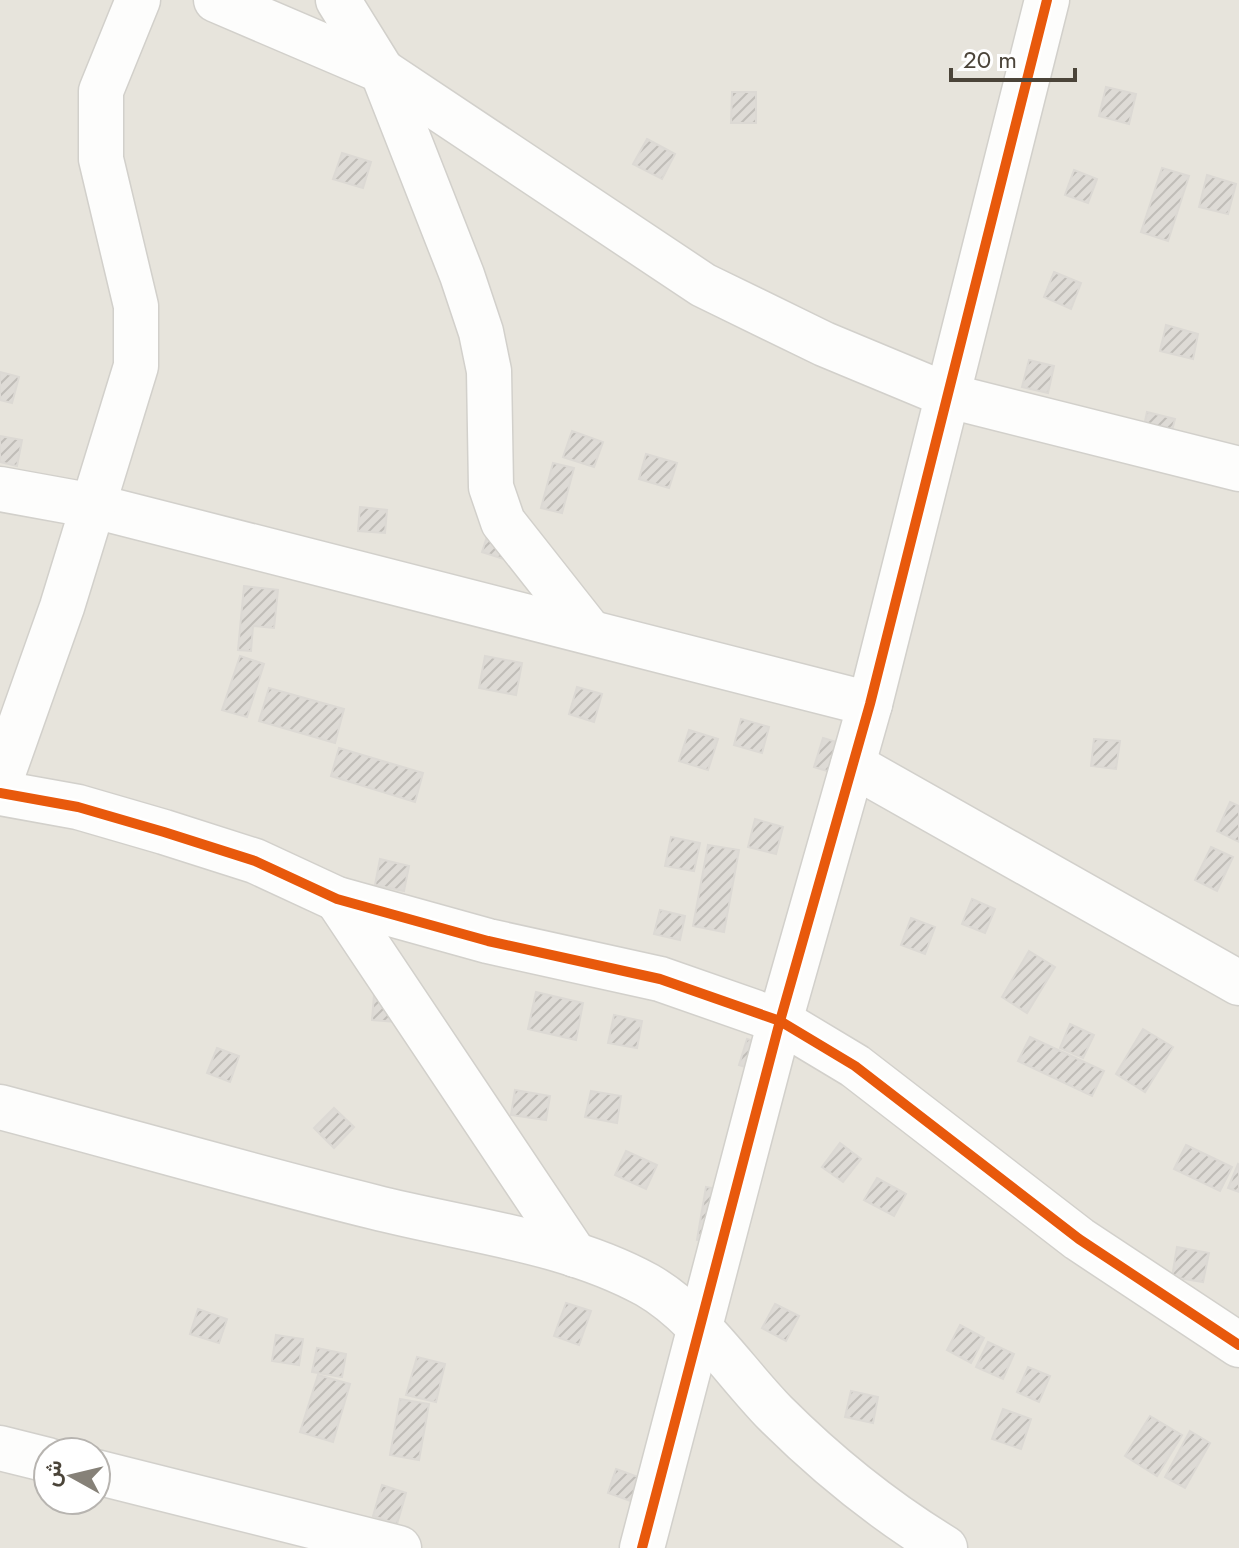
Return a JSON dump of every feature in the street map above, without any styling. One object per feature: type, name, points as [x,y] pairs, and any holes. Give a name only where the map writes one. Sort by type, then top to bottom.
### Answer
[{"type":"street","points":[[0,782],[94,506],[136,366],[136,306],[101,159],[101,91],[138,0]]},
{"type":"street","points":[[216,0],[382,71],[703,285],[824,344],[949,396],[1239,469]]},
{"type":"street","points":[[338,0],[382,71],[462,275],[486,350],[491,487],[503,522],[589,631]]},
{"type":"street","points":[[642,1548],[780,1021],[870,704],[1047,0]]},
{"type":"street","points":[[0,489],[94,506],[870,704]]},
{"type":"street","points":[[853,765],[1239,983]]},
{"type":"street","points":[[0,793],[78,807],[164,832],[255,861],[337,899],[488,941],[660,979],[780,1021],[855,1066],[1079,1239],[1238,1343]]},
{"type":"street","points":[[337,899],[575,1255]]},
{"type":"street","points":[[0,1107],[374,1207],[575,1255],[647,1286],[674,1303],[775,1412],[839,1472],[903,1523],[945,1548]]},
{"type":"street","points":[[0,1448],[32,1456]]},
{"type":"street","points":[[112,1476],[399,1548]]},
{"type":"shaded area","points":[[0,0],[1239,0],[1239,1548],[0,1548]]},
{"type":"building","points":[[1106,87],[1136,94],[1129,124],[1099,116]]},
{"type":"building","points":[[732,92],[756,92],[756,123],[731,123]]},
{"type":"building","points":[[647,139],[675,154],[662,179],[633,164]]},
{"type":"building","points":[[342,153],[371,162],[363,188],[333,179]]},
{"type":"building","points":[[1162,168],[1189,176],[1168,241],[1141,232]]},
{"type":"building","points":[[1074,170],[1097,179],[1088,203],[1065,195]]},
{"type":"building","points":[[1207,175],[1236,184],[1228,214],[1199,207]]},
{"type":"building","points":[[1054,272],[1081,283],[1071,309],[1044,297]]},
{"type":"building","points":[[1166,325],[1198,334],[1193,359],[1160,351]]},
{"type":"building","points":[[1029,360],[1054,366],[1048,393],[1022,387]]},
{"type":"building","points":[[0,372],[19,377],[12,403],[0,400]]},
{"type":"building","points":[[1147,412],[1175,419],[1169,442],[1142,435]]},
{"type":"building","points":[[572,431],[603,442],[594,467],[563,457]]},
{"type":"building","points":[[0,436],[22,440],[17,466],[0,462]]},
{"type":"building","points":[[646,454],[677,463],[669,488],[639,479]]},
{"type":"building","points":[[553,463],[574,468],[562,513],[541,508]]},
{"type":"building","points":[[360,507],[387,510],[385,533],[358,531]]},
{"type":"building","points":[[491,524],[510,561],[482,552]]},
{"type":"building","points":[[244,586],[278,590],[274,628],[253,626],[251,651],[238,650]]},
{"type":"building","points":[[240,656],[264,664],[247,717],[222,710]]},
{"type":"building","points":[[485,656],[522,663],[516,695],[479,688]]},
{"type":"building","points":[[577,687],[602,694],[594,722],[569,714]]},
{"type":"building","points":[[269,688],[344,709],[335,743],[259,721]]},
{"type":"building","points":[[741,719],[769,727],[762,753],[734,745]]},
{"type":"building","points":[[689,730],[718,739],[708,770],[679,761]]},
{"type":"building","points":[[823,738],[853,747],[844,776],[814,767]]},
{"type":"building","points":[[1094,739],[1120,741],[1116,769],[1091,766]]},
{"type":"building","points":[[339,748],[423,773],[415,802],[331,776]]},
{"type":"building","points":[[1230,802],[1239,806],[1239,842],[1217,831]]},
{"type":"building","points":[[755,819],[783,827],[776,854],[748,847]]},
{"type":"building","points":[[671,837],[700,843],[694,871],[665,866]]},
{"type":"building","points":[[708,845],[739,850],[724,932],[693,926]]},
{"type":"building","points":[[1211,847],[1233,857],[1217,891],[1195,880]]},
{"type":"building","points":[[380,859],[409,866],[404,891],[375,885]]},
{"type":"building","points":[[972,899],[995,909],[985,933],[962,924]]},
{"type":"building","points":[[660,910],[685,916],[680,940],[654,934]]},
{"type":"building","points":[[911,918],[935,927],[925,954],[901,945]]},
{"type":"building","points":[[1029,951],[1055,967],[1027,1013],[1002,997]]},
{"type":"building","points":[[536,992],[583,1003],[576,1040],[528,1029]]},
{"type":"building","points":[[374,995],[398,997],[396,1022],[372,1020]]},
{"type":"building","points":[[614,1015],[642,1021],[637,1048],[608,1043]]},
{"type":"building","points":[[1070,1024],[1094,1035],[1083,1058],[1060,1048]]},
{"type":"building","points":[[1143,1029],[1173,1047],[1145,1092],[1116,1074]]},
{"type":"building","points":[[1030,1037],[1104,1071],[1092,1096],[1018,1061]]},
{"type":"building","points":[[747,1039],[773,1047],[766,1073],[739,1065]]},
{"type":"building","points":[[217,1048],[239,1056],[230,1082],[207,1073]]},
{"type":"building","points":[[515,1090],[550,1096],[546,1120],[511,1115]]},
{"type":"building","points":[[591,1091],[621,1096],[617,1123],[585,1117]]},
{"type":"building","points":[[334,1108],[354,1127],[334,1148],[314,1128]]},
{"type":"building","points":[[840,1143],[861,1159],[843,1182],[822,1167]]},
{"type":"building","points":[[1186,1145],[1232,1167],[1220,1191],[1174,1169]]},
{"type":"building","points":[[626,1151],[657,1165],[646,1189],[615,1175]]},
{"type":"building","points":[[1239,1165],[1239,1192],[1228,1188]]},
{"type":"building","points":[[877,1178],[906,1194],[894,1216],[864,1200]]},
{"type":"building","points":[[706,1187],[729,1191],[719,1244],[697,1240]]},
{"type":"building","points":[[1177,1247],[1209,1253],[1203,1282],[1172,1277]]},
{"type":"building","points":[[566,1303],[591,1311],[579,1345],[554,1336]]},
{"type":"building","points":[[775,1304],[799,1316],[786,1341],[762,1328]]},
{"type":"building","points":[[198,1309],[227,1319],[219,1343],[190,1334]]},
{"type":"building","points":[[960,1325],[984,1338],[971,1363],[947,1350]]},
{"type":"building","points":[[276,1335],[303,1339],[299,1365],[272,1361]]},
{"type":"building","points":[[988,1342],[1014,1354],[1003,1379],[976,1367]]},
{"type":"building","points":[[317,1348],[346,1354],[342,1377],[312,1372]]},
{"type":"building","points":[[417,1357],[445,1364],[436,1402],[406,1395]]},
{"type":"building","points":[[1028,1367],[1050,1376],[1039,1402],[1017,1392]]},
{"type":"building","points":[[318,1375],[350,1384],[333,1442],[300,1432]]},
{"type":"building","points":[[851,1391],[878,1397],[873,1423],[845,1417]]},
{"type":"building","points":[[400,1399],[429,1404],[419,1460],[390,1455]]},
{"type":"building","points":[[1003,1409],[1031,1419],[1021,1449],[992,1439]]},
{"type":"building","points":[[1150,1416],[1182,1435],[1157,1476],[1125,1456]]},
{"type":"building","points":[[1190,1431],[1210,1443],[1185,1488],[1165,1477]]},
{"type":"building","points":[[616,1469],[644,1479],[636,1503],[608,1493]]},
{"type":"building","points":[[382,1485],[406,1493],[397,1524],[373,1516]]},
{"type":"cycle path","points":[[642,1548],[780,1021],[870,704],[1047,0]]},
{"type":"cycle path","points":[[0,793],[78,807],[164,832],[255,861],[337,899],[488,941],[660,979],[780,1021],[855,1066],[1079,1239],[1239,1345]]}]
